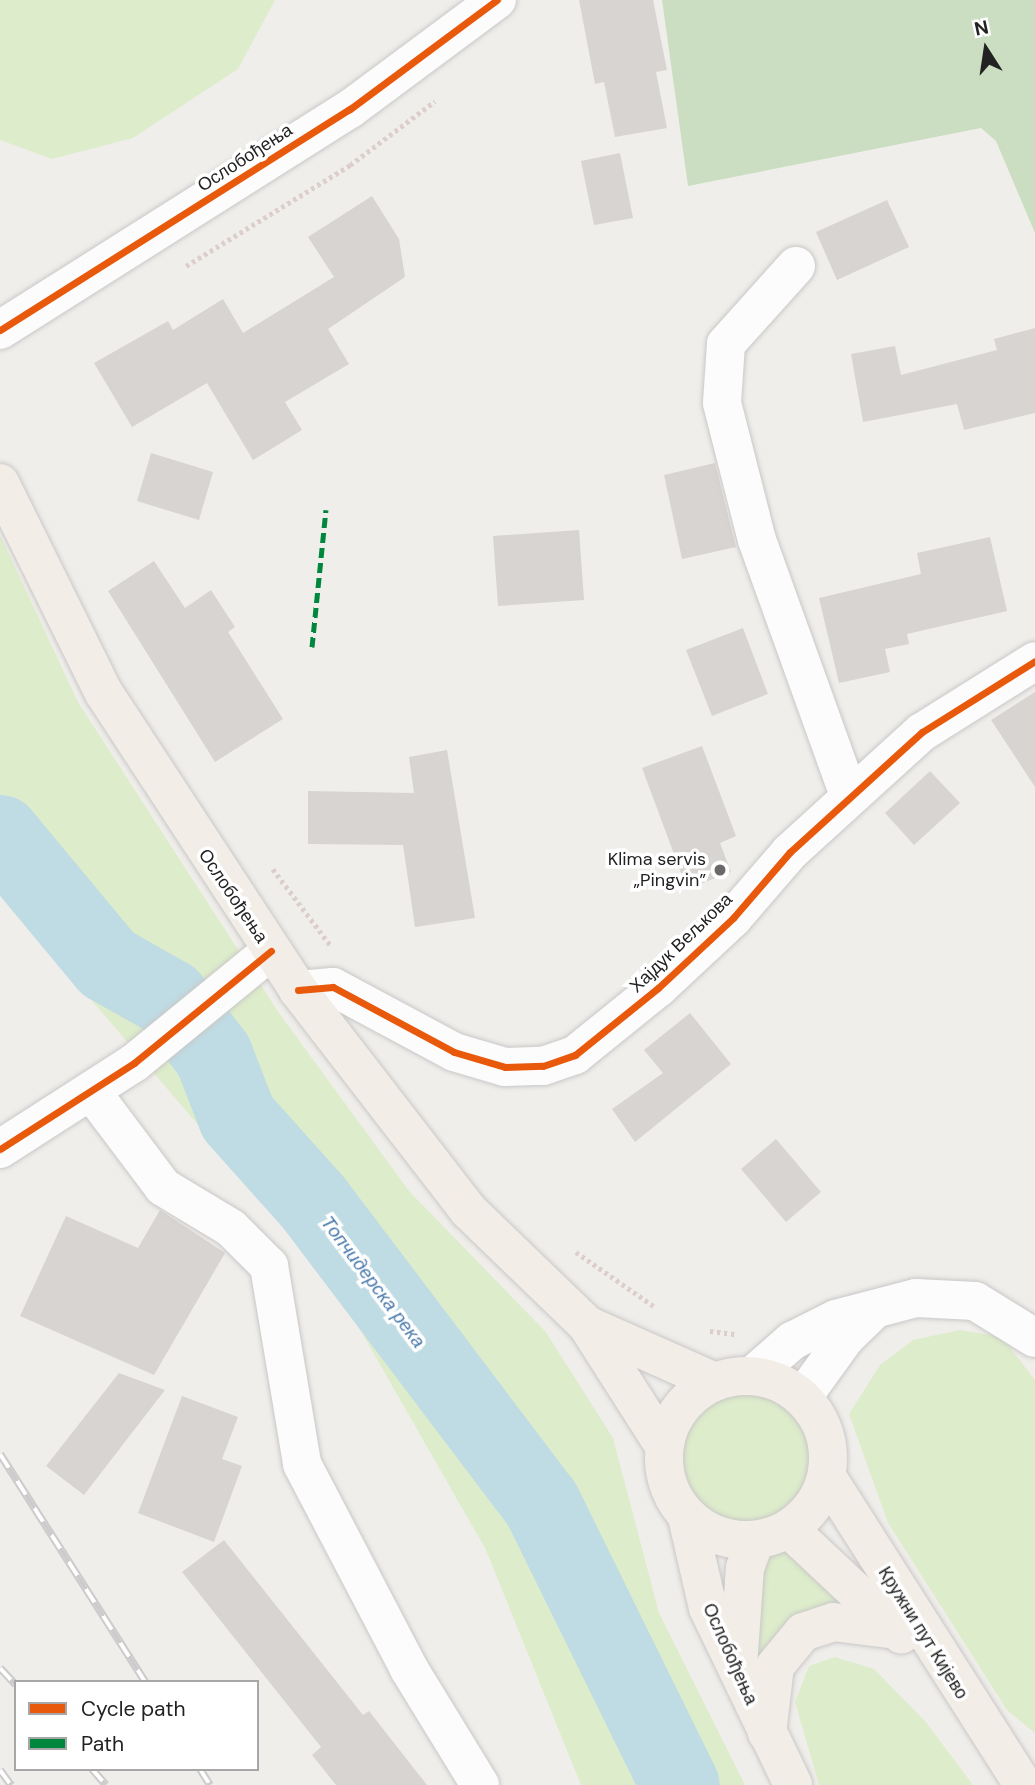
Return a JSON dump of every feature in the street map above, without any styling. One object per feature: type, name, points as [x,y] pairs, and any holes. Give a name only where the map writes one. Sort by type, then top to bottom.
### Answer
[{"type":"main road","name":"Ослобођења","points":[[0,483],[97,681],[271,951],[298,990],[468,1210],[587,1325],[664,1446]]},
{"type":"main road","name":"Ослобођења","points":[[587,1325],[715,1382]]},
{"type":"main road","points":[[738,1667],[741,1595],[772,1535],[813,1507],[827,1477],[825,1434],[802,1398],[752,1376],[715,1382],[681,1407],[664,1446],[672,1496],[687,1517],[718,1536],[772,1535],[939,1662]]},
{"type":"main road","name":"Кружни пут Кијево","points":[[827,1477],[939,1662],[1023,1785]]},
{"type":"main road","name":"Ослобођења","points":[[687,1517],[708,1608],[793,1785]]},
{"type":"main road","points":[[767,1735],[775,1667],[803,1632],[834,1622],[896,1630]]},
{"type":"street","name":"Ослобођења","points":[[0,330],[350,109],[497,0]]},
{"type":"street","points":[[796,266],[726,344],[722,402],[757,540],[849,795]]},
{"type":"street","name":"Хајдук Вељкова","points":[[298,990],[333,987],[454,1052],[505,1067],[564,1059],[617,1026],[849,795],[922,732],[1035,661]]},
{"type":"street","points":[[0,1149],[134,1063],[271,951]]},
{"type":"street","points":[[91,1091],[163,1187],[231,1228],[269,1266],[302,1464],[409,1669],[480,1785]]},
{"type":"street","points":[[752,1376],[792,1341],[886,1303],[942,1296],[975,1301],[1035,1338]]},
{"type":"street","points":[[802,1398],[846,1337],[886,1303]]},
{"type":"path","points":[[265,859],[337,955]]},
{"type":"path","points":[[571,1248],[666,1314]]},
{"type":"path","points":[[699,1330],[792,1341]]},
{"type":"green space","points":[[0,0],[275,0],[238,69],[133,138],[52,159],[0,140]]},
{"type":"green space","points":[[662,0],[1035,0],[1035,233],[996,141],[981,128],[688,186]]},
{"type":"green space","points":[[0,535],[78,702],[279,1013],[409,1191],[545,1331],[613,1438],[659,1613],[745,1785],[581,1785],[486,1550],[334,1284],[0,893],[9,830],[0,819]]},
{"type":"green space","points":[[960,1330],[1002,1337],[1035,1380],[1035,1733],[1007,1710],[888,1523],[849,1414],[880,1365],[913,1340]]},
{"type":"green space","points":[[745,1394],[770,1399],[791,1413],[805,1434],[810,1459],[805,1484],[791,1505],[770,1519],[745,1524],[720,1519],[699,1505],[685,1484],[680,1459],[685,1434],[699,1413],[720,1399]]},
{"type":"green space","points":[[787,1543],[868,1616],[831,1612],[760,1700],[755,1653],[761,1556]]},
{"type":"green space","points":[[835,1657],[874,1669],[925,1721],[973,1785],[819,1785],[795,1702],[809,1666]]},
{"type":"building","points":[[579,0],[653,0],[667,70],[656,72],[667,128],[615,137],[604,82],[595,84]]},
{"type":"building","points":[[620,153],[633,218],[594,225],[581,161]]},
{"type":"building","points":[[372,196],[399,239],[405,277],[328,329],[349,364],[285,402],[302,430],[253,460],[207,383],[132,427],[94,363],[168,321],[173,330],[223,299],[243,333],[334,277],[308,237]]},
{"type":"building","points":[[887,200],[909,247],[837,280],[816,232]]},
{"type":"building","points":[[1035,328],[1035,413],[964,430],[957,404],[863,422],[851,354],[895,346],[901,375],[997,350],[994,339]]},
{"type":"building","points":[[151,453],[213,472],[199,520],[137,501]]},
{"type":"building","points":[[715,463],[736,547],[682,559],[664,475]]},
{"type":"building","points":[[579,530],[584,600],[498,606],[493,536]]},
{"type":"building","points":[[990,537],[1007,611],[907,634],[909,644],[885,649],[890,672],[839,683],[819,598],[921,574],[917,553]]},
{"type":"building","points":[[154,561],[185,608],[211,590],[235,627],[228,632],[283,719],[215,762],[108,591]]},
{"type":"building","points":[[743,628],[768,694],[712,716],[686,650]]},
{"type":"building","points":[[1035,692],[1035,787],[991,720]]},
{"type":"building","points":[[702,746],[736,836],[720,843],[731,872],[687,889],[642,768]]},
{"type":"building","points":[[447,750],[475,918],[415,927],[403,845],[308,844],[308,791],[414,793],[409,757]]},
{"type":"building","points":[[930,771],[960,803],[914,845],[885,813]]},
{"type":"building","points":[[690,1013],[731,1064],[635,1142],[612,1109],[663,1073],[644,1050]]},
{"type":"building","points":[[776,1139],[821,1192],[786,1222],[741,1169]]},
{"type":"building","points":[[160,1210],[225,1253],[154,1375],[20,1316],[66,1216],[138,1248]]},
{"type":"building","points":[[119,1373],[165,1390],[84,1495],[46,1466]]},
{"type":"building","points":[[182,1396],[238,1417],[222,1459],[242,1466],[214,1542],[138,1513]]},
{"type":"building","points":[[224,1540],[363,1715],[369,1711],[427,1785],[336,1785],[312,1755],[321,1747],[182,1572]]},
{"type":"waterway","name":"Топчидерска река","points":[[0,834],[107,963],[169,998],[213,1055],[237,1117],[313,1202],[541,1503],[680,1785]]},
{"type":"railway","points":[[0,1454],[144,1680]]},
{"type":"railway","points":[[0,1668],[14,1683]]},
{"type":"railway","points":[[0,1770],[11,1785]]},
{"type":"railway","points":[[94,1771],[106,1785]]},
{"type":"railway","points":[[201,1771],[210,1785]]},
{"type":"marked path","points":[[312,647],[326,510]]},
{"type":"cycle path","points":[[0,330],[350,109],[497,0]]},
{"type":"cycle path","points":[[298,990],[333,987],[454,1052],[505,1067],[543,1066],[575,1055],[658,988],[733,918],[790,852],[922,732],[1035,661]]},
{"type":"cycle path","points":[[0,1149],[134,1063],[271,951]]},
{"type":"place","name":"Klima servis „Pingvin”","points":[[720,870]]}]
